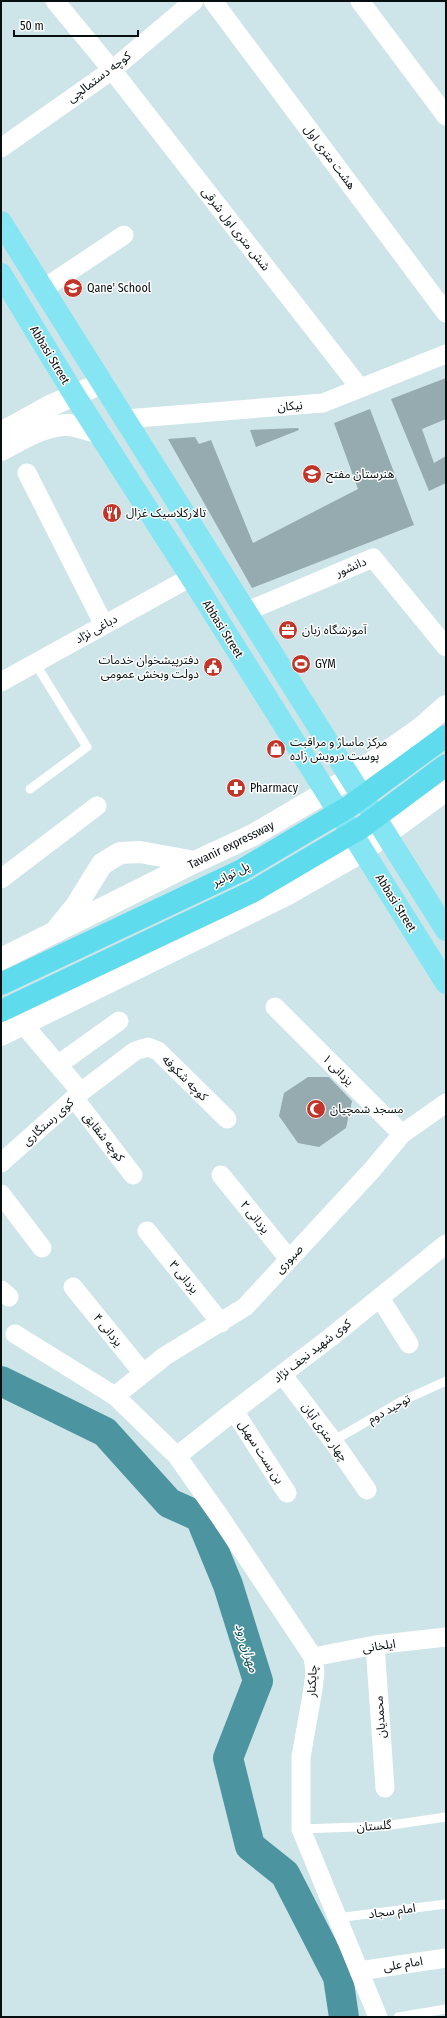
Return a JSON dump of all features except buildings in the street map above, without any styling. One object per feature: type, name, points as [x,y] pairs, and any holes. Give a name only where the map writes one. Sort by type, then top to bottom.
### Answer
[{"type":"highway","name":"پل توانیر","points":[[1,984],[240,871],[350,806],[446,736]]},
{"type":"highway","name":"پل توانیر","points":[[1,1011],[252,892],[364,826],[446,765]]},
{"type":"main road","points":[[1,222],[446,930]]},
{"type":"main road","name":"Abbasi Street","points":[[1,274],[74,396],[191,577],[446,983]]},
{"type":"street","name":"شش متری اول شرقی","points":[[55,1],[112,70],[360,388]]},
{"type":"street","name":"کوچه دستمالچی","points":[[1,148],[112,70],[194,1]]},
{"type":"street","name":"هشت متری اول","points":[[213,1],[440,293],[446,313]]},
{"type":"street","points":[[360,1],[446,116]]},
{"type":"street","points":[[43,289],[124,235]]},
{"type":"street","name":"نیکان","points":[[125,419],[323,403],[446,354]]},
{"type":"street","points":[[1,433],[52,405],[102,383]]},
{"type":"street","points":[[1,450],[37,432],[55,426],[77,426],[98,433]]},
{"type":"street","points":[[27,473],[104,625]]},
{"type":"street","name":"دانشور","points":[[245,612],[373,558],[446,647]]},
{"type":"street","name":"دباغی نژاد","points":[[2,678],[35,663],[191,577]]},
{"type":"street","name":"Tavanir expressway","points":[[1,959],[195,862],[254,835],[350,778],[421,728],[446,706]]},
{"type":"street","points":[[421,728],[420,745],[427,762],[441,775],[446,777]]},
{"type":"street","points":[[1,1035],[286,896],[386,835],[446,790]]},
{"type":"street","points":[[1,880],[97,806]]},
{"type":"street","points":[[254,835],[269,843],[283,860],[288,879],[286,896]]},
{"type":"street","points":[[52,934],[76,906],[102,864],[120,853],[140,852],[195,862]]},
{"type":"street","name":"یزدانی ۱","points":[[275,1007],[402,1134]]},
{"type":"street","points":[[59,1064],[119,1021]]},
{"type":"street","name":"کوی رستگاری","points":[[1,1163],[78,1095],[59,1064],[23,1024]]},
{"type":"street","name":"کوچه شکوفه","points":[[78,1095],[135,1051],[148,1047],[158,1051],[227,1119]]},
{"type":"street","name":"کوچه شقایق","points":[[78,1095],[133,1175]]},
{"type":"street","name":"صبوری","points":[[115,1396],[165,1356],[245,1307],[372,1170],[402,1134],[446,1103]]},
{"type":"street","name":"یزدانی ۲","points":[[221,1175],[289,1258]]},
{"type":"street","points":[[1,1194],[42,1248]]},
{"type":"street","name":"یزدانی ۳","points":[[147,1231],[221,1323]]},
{"type":"street","name":"کوی شهید نجف نژاد","points":[[177,1456],[380,1298],[446,1244]]},
{"type":"street","name":"یزدانی ۴","points":[[73,1287],[143,1373]]},
{"type":"street","points":[[380,1298],[409,1344]]},
{"type":"street","name":"چایکنار","points":[[15,1334],[115,1396],[177,1456],[220,1517],[313,1657],[315,1672],[313,1689],[301,1757],[301,1829],[378,2017]]},
{"type":"street","name":"چهار متری آبان","points":[[282,1374],[333,1441],[367,1490]]},
{"type":"street","name":"بن بست سهبل","points":[[234,1411],[288,1493]]},
{"type":"street","name":"ایلخانی","points":[[313,1657],[375,1645],[446,1637]]},
{"type":"street","name":"محمدیان","points":[[375,1645],[385,1788]]},
{"type":"street","name":"امام علی","points":[[359,1971],[446,1958]]},
{"type":"lane","points":[[30,789],[87,747],[35,663]]},
{"type":"lane","name":"توحید دوم","points":[[333,1441],[402,1401],[446,1381]]},
{"type":"lane","name":"گلستان","points":[[301,1829],[385,1826],[446,1817]]},
{"type":"lane","name":"امام سجاد","points":[[338,1918],[446,1904]]},
{"type":"lane","points":[[398,2017],[446,2009]]},
{"type":"waterway","name":"مهران رود","points":[[1,1381],[105,1432],[169,1503],[200,1517],[228,1585],[258,1681],[228,1758],[250,1846],[285,1874],[338,1977],[344,2017]]},
{"type":"place","name":"Qane' School","points":[[73,288]]},
{"type":"place","name":"هنرستان مفتح","points":[[312,474]]},
{"type":"place","name":"تالارکلاسیک غزال","points":[[112,513]]},
{"type":"place","name":"آموزشگاه زبان","points":[[288,630]]},
{"type":"place","name":"GYM","points":[[301,664]]},
{"type":"place","name":"دفترپیشخوان خدمات دولت وبخش عمومی","points":[[213,667]]},
{"type":"place","name":"مرکز ماساژ و مراقبت پوست درویش زاده","points":[[276,749]]},
{"type":"place","name":"Pharmacy","points":[[236,788]]},
{"type":"place","name":"مسجد شمچیان","points":[[316,1109]]}]
